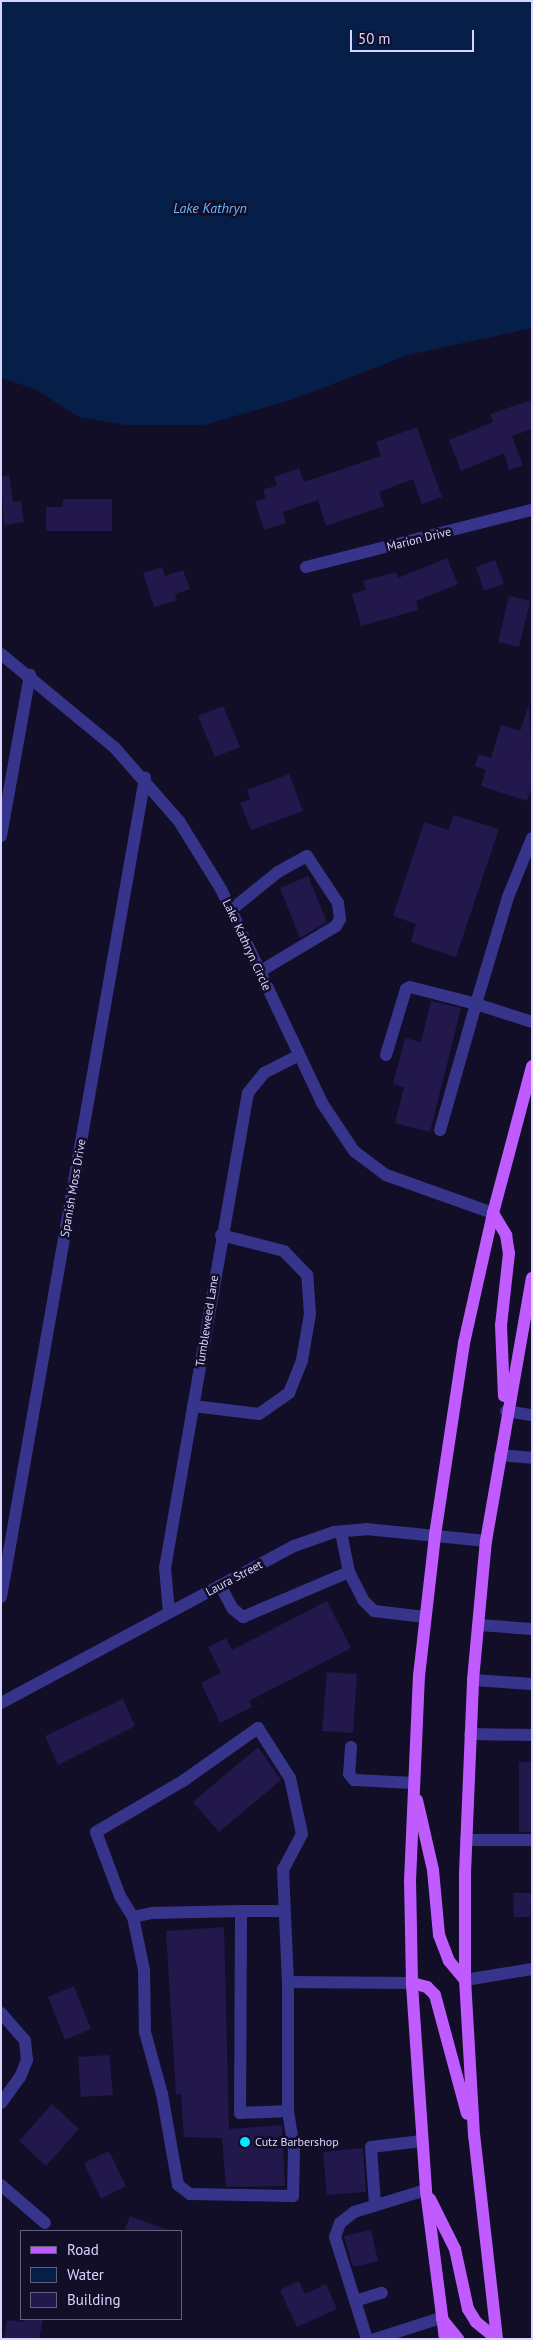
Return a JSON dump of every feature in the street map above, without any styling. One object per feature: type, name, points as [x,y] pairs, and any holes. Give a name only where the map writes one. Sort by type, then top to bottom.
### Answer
[{"type":"main road","points":[[445,2339],[426,2190],[412,1983],[413,1783],[425,1617],[435,1535],[464,1343],[493,1213],[532,1066]]},
{"type":"main road","points":[[493,1213],[506,1235],[510,1253],[501,1325],[506,1415]]},
{"type":"main road","points":[[497,2339],[474,2135],[465,1980],[466,1840],[473,1680],[486,1541],[506,1415],[532,1278]]},
{"type":"main road","points":[[413,1783],[433,1870],[439,1935],[449,1961],[465,1980]]},
{"type":"main road","points":[[412,1983],[428,1987],[435,1995],[474,2135]]},
{"type":"main road","points":[[426,2190],[455,2249],[468,2309],[476,2322],[497,2339]]},
{"type":"main road","points":[[441,2318],[458,2339]]},
{"type":"street","name":"Marion Drive","points":[[306,567],[532,510]]},
{"type":"street","name":"Lake Kathryn Circle","points":[[1,654],[30,675],[145,778],[201,853],[231,910],[298,1056],[341,1134],[369,1164],[386,1175],[493,1213]]},
{"type":"street","points":[[1,836],[30,675]]},
{"type":"street","name":"Spanish Moss Drive","points":[[1,1597],[145,778]]},
{"type":"street","points":[[440,1130],[508,897],[532,838]]},
{"type":"street","points":[[231,910],[278,872],[307,856],[338,903],[340,919],[336,926],[260,972]]},
{"type":"street","points":[[386,1055],[406,989],[410,987],[476,1004],[532,1022]]},
{"type":"street","name":"Tumbleweed Lane","points":[[169,1612],[165,1568],[221,1235],[248,1093],[264,1073],[298,1056]]},
{"type":"street","points":[[193,1406],[259,1414],[289,1393],[302,1360],[310,1314],[307,1275],[284,1251],[221,1235]]},
{"type":"street","points":[[506,1415],[532,1415]]},
{"type":"street","points":[[500,1455],[532,1458]]},
{"type":"street","name":"Laura Street","points":[[1,1703],[294,1546],[341,1532],[366,1529],[486,1541]]},
{"type":"street","points":[[341,1532],[349,1572],[363,1600],[374,1611],[425,1617]]},
{"type":"street","points":[[220,1585],[233,1609],[243,1617],[349,1572]]},
{"type":"street","points":[[479,1625],[532,1629]]},
{"type":"street","points":[[473,1680],[532,1684]]},
{"type":"street","points":[[258,1728],[290,1778],[302,1834],[282,1869],[284,1911],[288,1982],[288,2111],[294,2148],[293,2196],[190,2194],[178,2185],[162,2094],[145,2032],[144,1970],[133,1917],[120,1896],[96,1832],[184,1781],[258,1728]]},
{"type":"street","points":[[470,1734],[532,1735]]},
{"type":"street","points":[[351,1747],[349,1774],[354,1780],[413,1783]]},
{"type":"street","points":[[466,1840],[532,1840]]},
{"type":"street","points":[[241,1911],[240,2113],[288,2111]]},
{"type":"street","points":[[133,1917],[152,1913],[284,1911]]},
{"type":"street","points":[[465,1980],[532,1969]]},
{"type":"street","points":[[288,1982],[412,1983]]},
{"type":"street","points":[[1,2013],[24,2041],[27,2060],[20,2077],[1,2103]]},
{"type":"street","points":[[376,2204],[371,2147],[422,2141]]},
{"type":"street","points":[[1,2186],[45,2223]]},
{"type":"street","points":[[366,2339],[335,2237],[340,2223],[354,2212],[426,2190]]},
{"type":"street","points":[[355,2301],[382,2293]]},
{"type":"street","points":[[375,2339],[441,2318]]},
{"type":"water","name":"Lake Kathryn","points":[[1,1],[532,1],[532,328],[408,355],[294,399],[205,425],[125,425],[79,417],[35,389],[1,378]]},
{"type":"building","points":[[532,400],[532,429],[512,436],[523,465],[509,470],[504,453],[461,471],[449,440],[493,422],[490,414]]},
{"type":"building","points":[[417,427],[442,497],[422,504],[413,479],[379,492],[384,506],[326,526],[318,500],[283,512],[286,523],[264,530],[255,502],[266,498],[263,490],[277,485],[274,477],[299,468],[304,482],[381,456],[376,442]]},
{"type":"building","points":[[9,475],[13,502],[21,501],[24,522],[4,525],[1,476]]},
{"type":"building","points":[[63,499],[112,499],[112,531],[46,531],[46,507],[63,507]]},
{"type":"building","points":[[447,558],[458,584],[416,601],[418,610],[361,626],[352,594],[366,590],[363,581],[396,572],[398,578]]},
{"type":"building","points":[[495,560],[504,584],[484,591],[476,567]]},
{"type":"building","points":[[162,567],[165,576],[183,570],[190,589],[175,594],[177,600],[154,607],[143,573]]},
{"type":"building","points":[[509,596],[530,601],[519,647],[498,642]]},
{"type":"building","points":[[529,704],[532,787],[527,801],[481,786],[486,770],[475,766],[479,754],[491,758],[501,725],[520,731]]},
{"type":"building","points":[[223,706],[240,747],[215,757],[198,716]]},
{"type":"building","points":[[289,774],[303,811],[251,830],[240,803],[250,799],[247,790]]},
{"type":"building","points":[[454,815],[499,829],[456,957],[411,942],[416,924],[393,916],[424,822],[448,830]]},
{"type":"building","points":[[308,876],[327,922],[300,938],[280,888]]},
{"type":"building","points":[[431,1001],[461,1008],[430,1132],[395,1123],[404,1087],[393,1084],[405,1038],[421,1042]]},
{"type":"building","points":[[327,1601],[351,1648],[249,1701],[252,1707],[220,1723],[201,1683],[221,1673],[208,1647],[226,1638],[232,1650]]},
{"type":"building","points":[[327,1672],[357,1674],[353,1733],[322,1731]]},
{"type":"building","points":[[123,1699],[135,1726],[58,1765],[45,1736]]},
{"type":"building","points":[[258,1747],[281,1780],[219,1832],[193,1802]]},
{"type":"building","points":[[519,1762],[532,1762],[532,1832],[519,1832]]},
{"type":"building","points":[[513,1893],[532,1893],[530,1917],[514,1917]]},
{"type":"building","points":[[224,1927],[229,2129],[282,2125],[285,2186],[226,2187],[222,2138],[184,2137],[181,2094],[176,2094],[166,1931]]},
{"type":"building","points":[[74,1986],[91,2029],[65,2040],[48,1997]]},
{"type":"building","points":[[109,2055],[113,2095],[81,2097],[78,2057]]},
{"type":"building","points":[[52,2104],[79,2129],[46,2166],[19,2141]]},
{"type":"building","points":[[363,2148],[366,2192],[327,2195],[323,2152]]},
{"type":"building","points":[[109,2151],[126,2186],[101,2199],[84,2163]]},
{"type":"building","points":[[130,2216],[168,2230],[124,2230]]},
{"type":"building","points":[[371,2230],[378,2261],[353,2267],[344,2236]]},
{"type":"building","points":[[299,2281],[305,2294],[326,2284],[337,2309],[297,2327],[280,2290]]},
{"type":"building","points":[[7,2320],[24,2322],[24,2320],[43,2320],[39,2339],[4,2339]]},
{"type":"place","name":"Cutz Barbershop","points":[[245,2142]]}]
